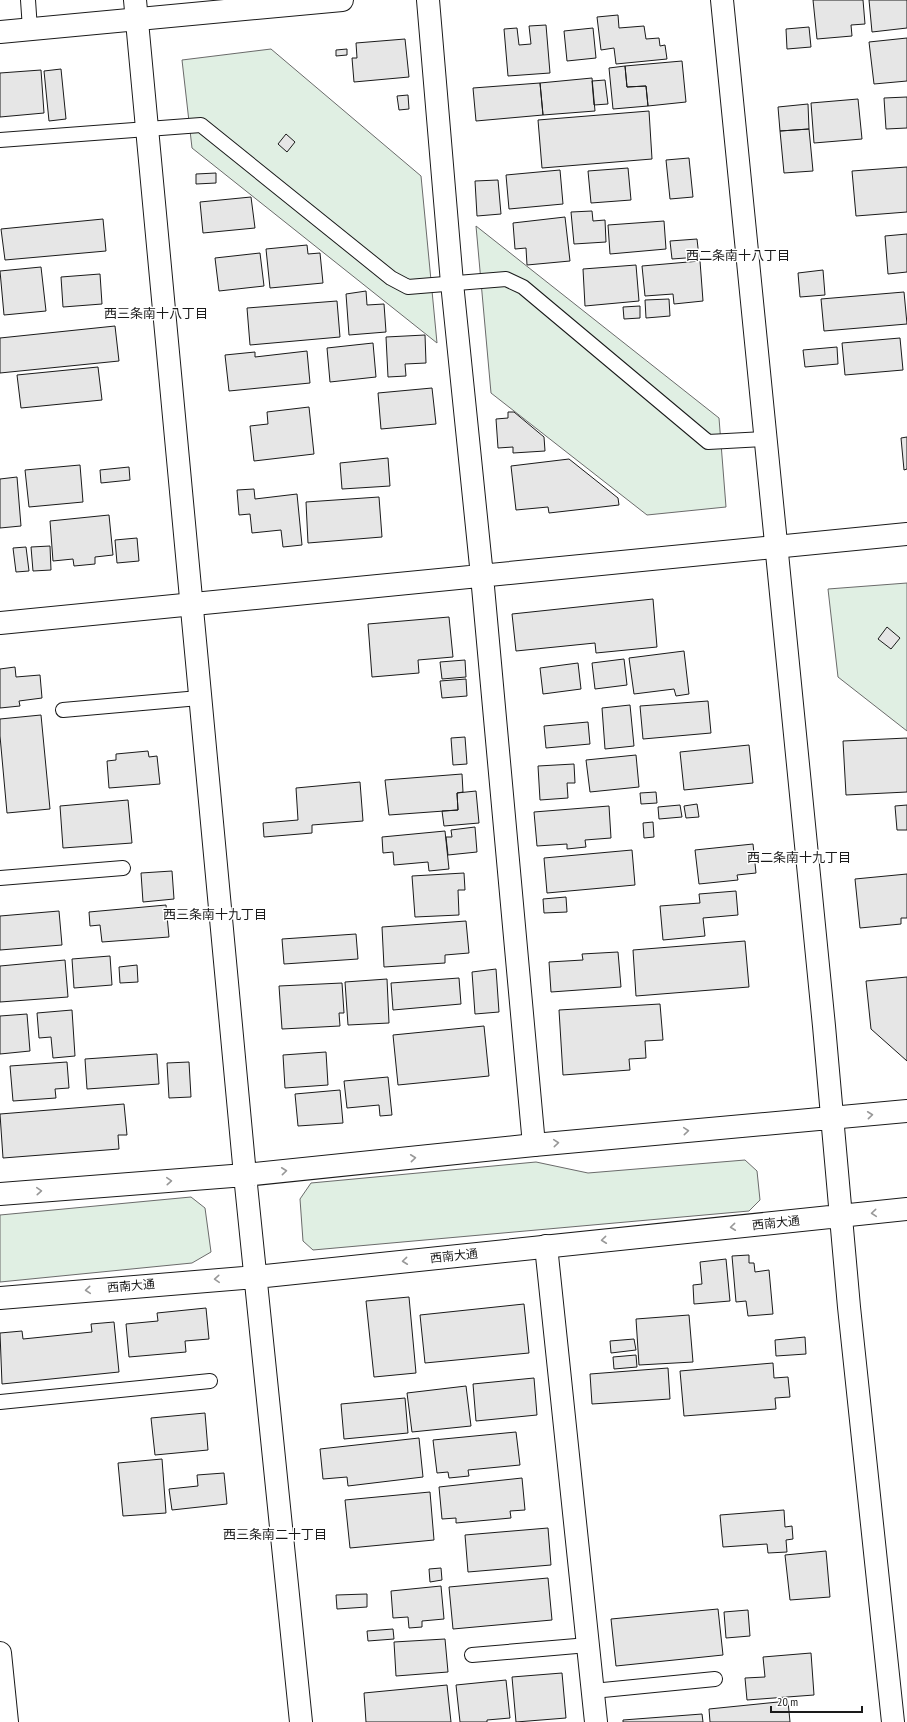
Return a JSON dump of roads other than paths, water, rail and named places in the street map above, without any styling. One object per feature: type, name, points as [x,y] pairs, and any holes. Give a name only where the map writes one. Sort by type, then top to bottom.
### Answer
[{"type":"street","points":[[0,32],[30,29],[136,10],[342,0]]},
{"type":"street","points":[[428,0],[452,283],[482,576],[534,1145]]},
{"type":"street","points":[[722,0],[832,1119],[849,1307],[893,1722]]},
{"type":"street","points":[[136,10],[245,1175],[300,1722]]},
{"type":"street","points":[[0,623],[907,534]]},
{"type":"street","points":[[0,1194],[245,1175],[534,1145],[907,1111]]},
{"type":"street","name":"西南大通","points":[[0,1298],[256,1277],[907,1210]]},
{"type":"street","points":[[546,1246],[596,1722]]},
{"type":"street","points":[[0,1653],[7,1722]]},
{"type":"lane","points":[[28,0],[30,29]]},
{"type":"lane","points":[[0,140],[201,125],[391,278],[408,287],[506,279],[523,288],[708,442],[765,439]]},
{"type":"lane","points":[[63,710],[200,698]]},
{"type":"lane","points":[[0,878],[123,868]]},
{"type":"lane","points":[[0,1402],[210,1381]]},
{"type":"lane","points":[[472,1655],[588,1646]]},
{"type":"lane","points":[[592,1691],[714,1679]]},
{"type":"district","name":"西二条南十八丁目","points":[[738,255]]},
{"type":"district","name":"西三条南十八丁目","points":[[156,313]]},
{"type":"district","name":"西二条南十九丁目","points":[[799,857]]},
{"type":"district","name":"西三条南十九丁目","points":[[215,914]]},
{"type":"district","name":"西三条南二十丁目","points":[[275,1534]]}]
